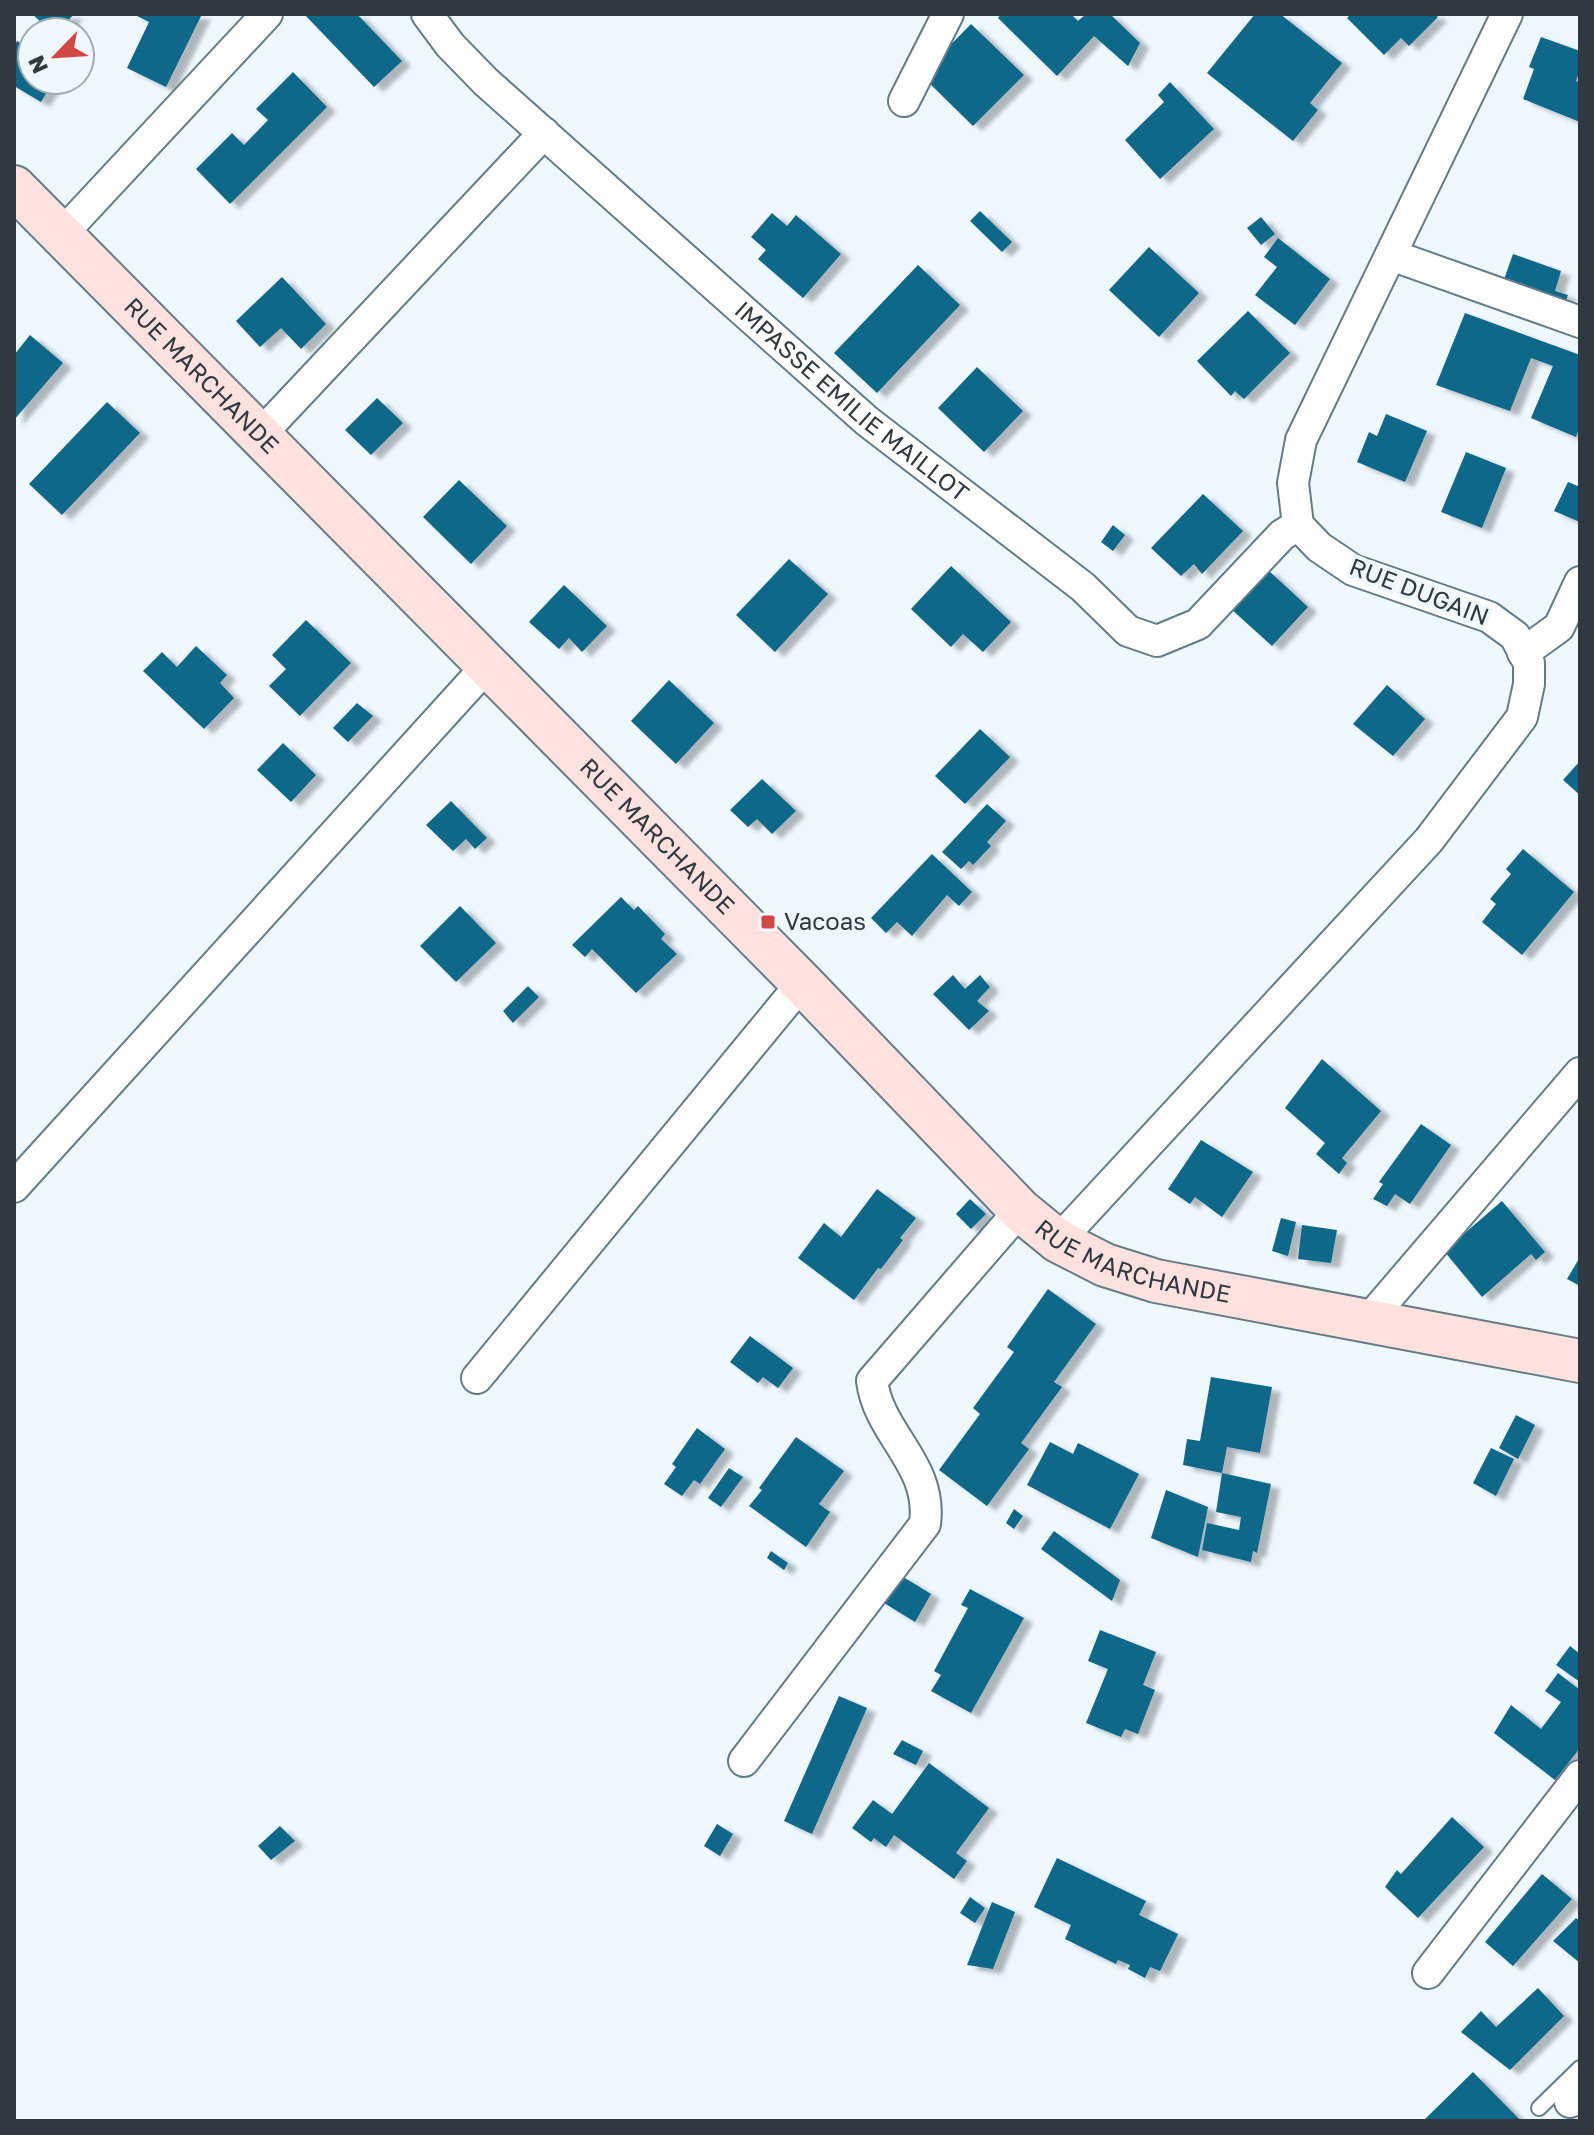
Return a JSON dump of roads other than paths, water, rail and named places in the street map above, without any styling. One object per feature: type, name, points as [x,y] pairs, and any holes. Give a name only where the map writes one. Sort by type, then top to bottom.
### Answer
[{"type":"main road","name":"RUE MARCHANDE","points":[[14,187],[802,983],[1020,1210],[1058,1241],[1105,1265],[1156,1281],[1580,1361]]},
{"type":"street","points":[[61,235],[267,14]]},
{"type":"street","name":"IMPASSE EMILIE MAILLOT","points":[[427,14],[450,45],[486,82],[867,421],[1083,587],[1128,631],[1157,641],[1198,624],[1282,535],[1298,525]]},
{"type":"street","points":[[904,101],[948,14]]},
{"type":"street","points":[[1298,525],[1293,483],[1301,440],[1507,14]]},
{"type":"street","points":[[259,436],[544,133]]},
{"type":"street","points":[[1391,255],[1580,322]]},
{"type":"street","name":"RUE DUGAIN","points":[[1298,525],[1319,547],[1353,570],[1489,617],[1515,636],[1523,653]]},
{"type":"street","points":[[1058,1241],[1429,840],[1522,717],[1529,684],[1529,663],[1523,653],[1559,627],[1580,582]]},
{"type":"street","points":[[14,1187],[487,666]]},
{"type":"street","points":[[477,1378],[802,983]]},
{"type":"street","points":[[1366,1323],[1580,1073]]},
{"type":"street","points":[[744,1761],[925,1524],[928,1504],[920,1476],[874,1397],[872,1381],[1020,1210]]},
{"type":"street","points":[[1428,1973],[1580,1776]]},
{"type":"lane","points":[[1539,2108],[1580,2068]]},
{"type":"place","name":"Vacoas","points":[[768,922]]}]
